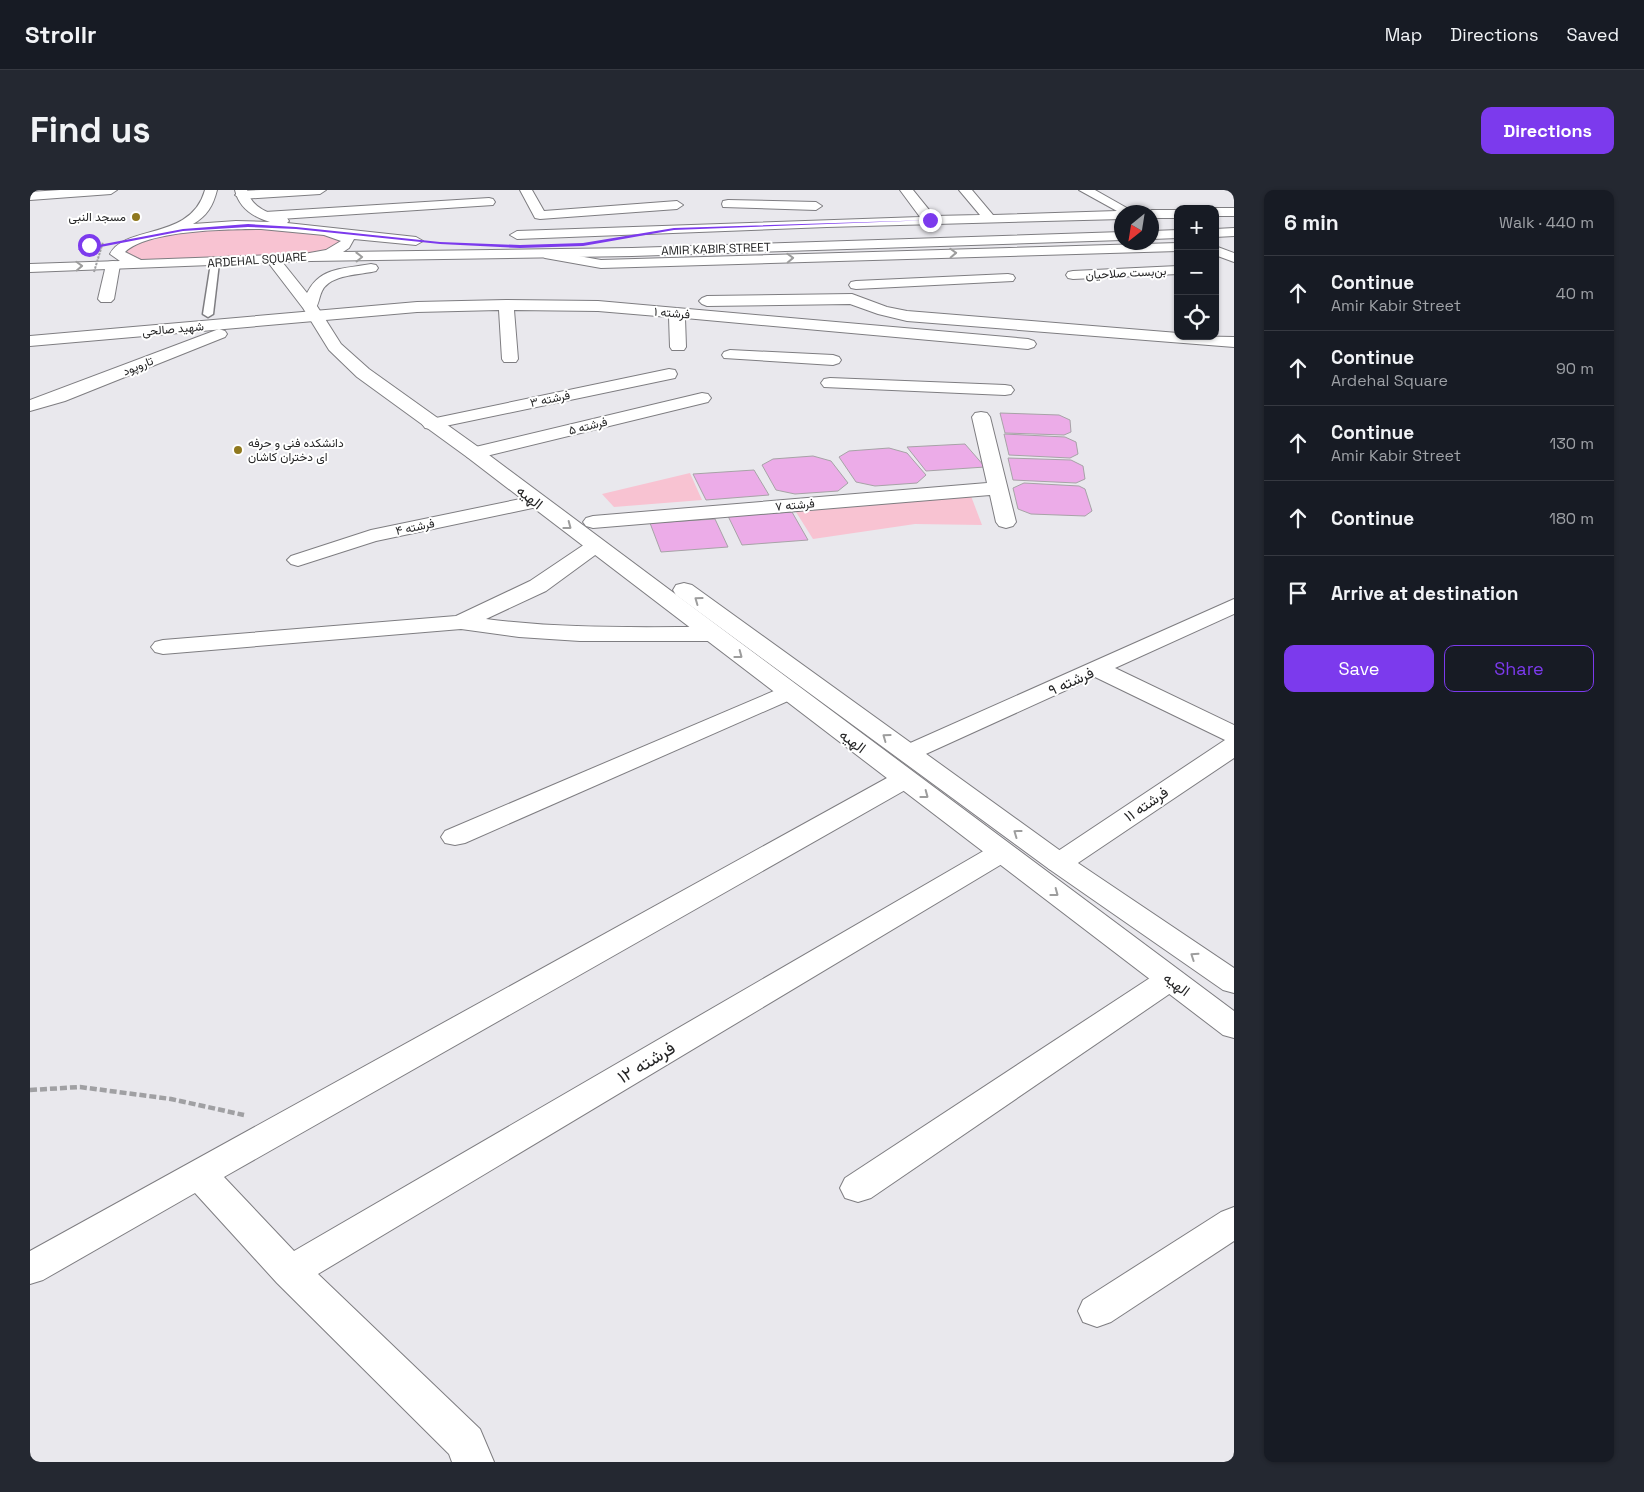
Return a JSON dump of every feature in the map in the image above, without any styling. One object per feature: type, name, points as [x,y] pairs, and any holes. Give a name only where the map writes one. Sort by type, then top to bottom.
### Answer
[{"type":"street","points":[[30,196],[82,198],[111,190]]},
{"type":"street","points":[[105,243],[159,234],[202,212],[208,206],[211,190]]},
{"type":"street","points":[[312,230],[265,216],[252,209],[242,199],[241,192],[320,190]]},
{"type":"street","points":[[526,190],[540,215],[678,205]]},
{"type":"street","points":[[906,190],[930,220]]},
{"type":"street","points":[[965,190],[990,219]]},
{"type":"street","points":[[1085,190],[1114,205]]},
{"type":"street","points":[[728,204],[813,201],[827,223]]},
{"type":"street","points":[[265,216],[489,202]]},
{"type":"street","points":[[839,208],[852,223],[875,235]]},
{"type":"street","points":[[202,212],[215,216],[234,218],[242,216],[252,209]]},
{"type":"street","points":[[1219,212],[1234,212]]},
{"type":"street","points":[[517,236],[827,223],[1114,215]]},
{"type":"street","points":[[1159,222],[1174,216]]},
{"type":"street","points":[[812,237],[827,223]]},
{"type":"street","points":[[1219,224],[1234,224]]},
{"type":"street","points":[[1159,225],[1174,225]]},
{"type":"street","name":"ARDEHAL SQUARE","points":[[248,226],[312,230],[329,232],[345,237],[348,240],[329,253],[274,261],[138,264],[117,254],[120,248],[159,234],[204,228],[248,226]]},
{"type":"street","name":"AMIR KABIR STREET","points":[[329,232],[478,246],[1114,227]]},
{"type":"street","points":[[1159,227],[1174,233]]},
{"type":"street","points":[[583,244],[674,229]]},
{"type":"street","points":[[1219,232],[1234,232]]},
{"type":"street","name":"AMIR KABIR STREET","points":[[311,257],[511,255],[1114,236]]},
{"type":"street","points":[[846,245],[854,256],[854,292]]},
{"type":"street","points":[[1219,245],[1234,245]]},
{"type":"street","points":[[545,254],[601,264],[1174,247]]},
{"type":"street","points":[[30,257],[80,249]]},
{"type":"street","points":[[1219,254],[1231,264]]},
{"type":"street","points":[[313,311],[316,287],[328,279],[352,271],[511,255]]},
{"type":"street","name":"الهیه","points":[[274,261],[313,311],[335,347],[363,373],[431,424],[474,453],[535,502],[594,534],[906,766],[1058,863],[1234,984]]},
{"type":"street","points":[[30,268],[138,264]]},
{"type":"street","points":[[106,299],[113,265]]},
{"type":"street","name":"بن‌بست صلاحیان","points":[[1073,275],[1174,270]]},
{"type":"street","points":[[618,302],[854,292],[1008,278]]},
{"type":"street","points":[[854,292],[883,311],[907,316],[1234,342]]},
{"type":"street","points":[[506,305],[510,359]]},
{"type":"street","name":"فرشته ۱","points":[[313,311],[506,305],[598,306],[1028,344]]},
{"type":"street","name":"شهید صالحی","points":[[30,341],[246,323],[313,311]]},
{"type":"street","points":[[677,313],[678,347]]},
{"type":"street","points":[[951,319],[955,338]]},
{"type":"street","name":"تاروپود","points":[[30,406],[59,397],[246,323]]},
{"type":"street","points":[[837,328],[830,391],[1005,390]]},
{"type":"street","points":[[730,355],[833,360]]},
{"type":"street","name":"فرشته ۳","points":[[431,424],[669,374]]},
{"type":"street","name":"فرشته ۵","points":[[474,453],[702,398]]},
{"type":"street","points":[[981,417],[1006,522]]},
{"type":"street","name":"الهیه","points":[[474,453],[492,455],[507,460],[711,634],[764,674],[788,679]]},
{"type":"street","name":"فرشته ۷","points":[[594,534],[998,488]]},
{"type":"street","name":"فرشته ۴","points":[[298,560],[371,536],[535,502]]},
{"type":"street","points":[[461,622],[538,586],[594,534]]},
{"type":"street","name":"فرشته ۹","points":[[30,1269],[288,1125],[906,766],[1097,669],[1234,606]]},
{"type":"street","points":[[163,647],[461,622],[519,630],[580,634],[711,634]]},
{"type":"street","points":[[1097,669],[1227,724]]},
{"type":"street","points":[[455,837],[788,679]]},
{"type":"street","name":"فرشته ۱۱","points":[[1058,863],[1234,746]]},
{"type":"street","name":"الهیه","points":[[906,766],[1002,852],[1234,1027]]},
{"type":"street","name":"فرشته ۱۲","points":[[290,1272],[1002,852]]},
{"type":"street","points":[[858,1188],[1170,979]]},
{"type":"street","points":[[200,1175],[290,1272],[465,1442],[473,1462]]},
{"type":"street","points":[[1097,1311],[1234,1222]]},
{"type":"lane","points":[[208,314],[215,263]]},
{"type":"path","points":[[80,249],[89,245],[105,243],[94,272]]},
{"type":"path","points":[[30,1090],[80,1087],[171,1099],[288,1125]]},
{"type":"shaded area","points":[[267,227],[341,237],[344,243],[311,256],[141,263],[126,258],[123,248],[183,231]]},
{"type":"shaded area","points":[[690,473],[702,500],[614,507],[602,494]]},
{"type":"shaded area","points":[[971,496],[982,525],[915,524],[813,539],[796,512]]},
{"type":"building","points":[[1000,413],[1059,415],[1070,420],[1071,432],[1064,435],[1005,433]]},
{"type":"building","points":[[1004,434],[1065,437],[1076,442],[1078,454],[1070,458],[1009,455]]},
{"type":"building","points":[[965,444],[985,467],[926,471],[907,447]]},
{"type":"building","points":[[889,448],[907,453],[926,475],[917,483],[875,486],[856,482],[839,457],[849,451]]},
{"type":"building","points":[[813,456],[831,461],[848,483],[838,491],[795,494],[776,490],[762,465],[773,459]]},
{"type":"building","points":[[1008,458],[1071,460],[1083,466],[1085,479],[1076,483],[1013,480]]},
{"type":"building","points":[[754,470],[769,495],[706,500],[693,474]]},
{"type":"building","points":[[1024,483],[1079,486],[1085,489],[1092,511],[1085,516],[1031,514],[1018,509],[1013,488]]},
{"type":"building","points":[[792,512],[808,540],[742,545],[728,516]]},
{"type":"building","points":[[715,519],[728,547],[661,552],[650,523]]},
{"type":"place","name":"مسجد النبی","points":[[136,217]]},
{"type":"place","name":"دانشکده فنی و حرفه ای دختران کاشان","points":[[238,450]]},
{"type":"route","points":[[89,245],[80,249],[183,230],[224,226],[268,226],[440,243],[478,246],[520,246],[583,244],[674,229],[930,220]]}]
